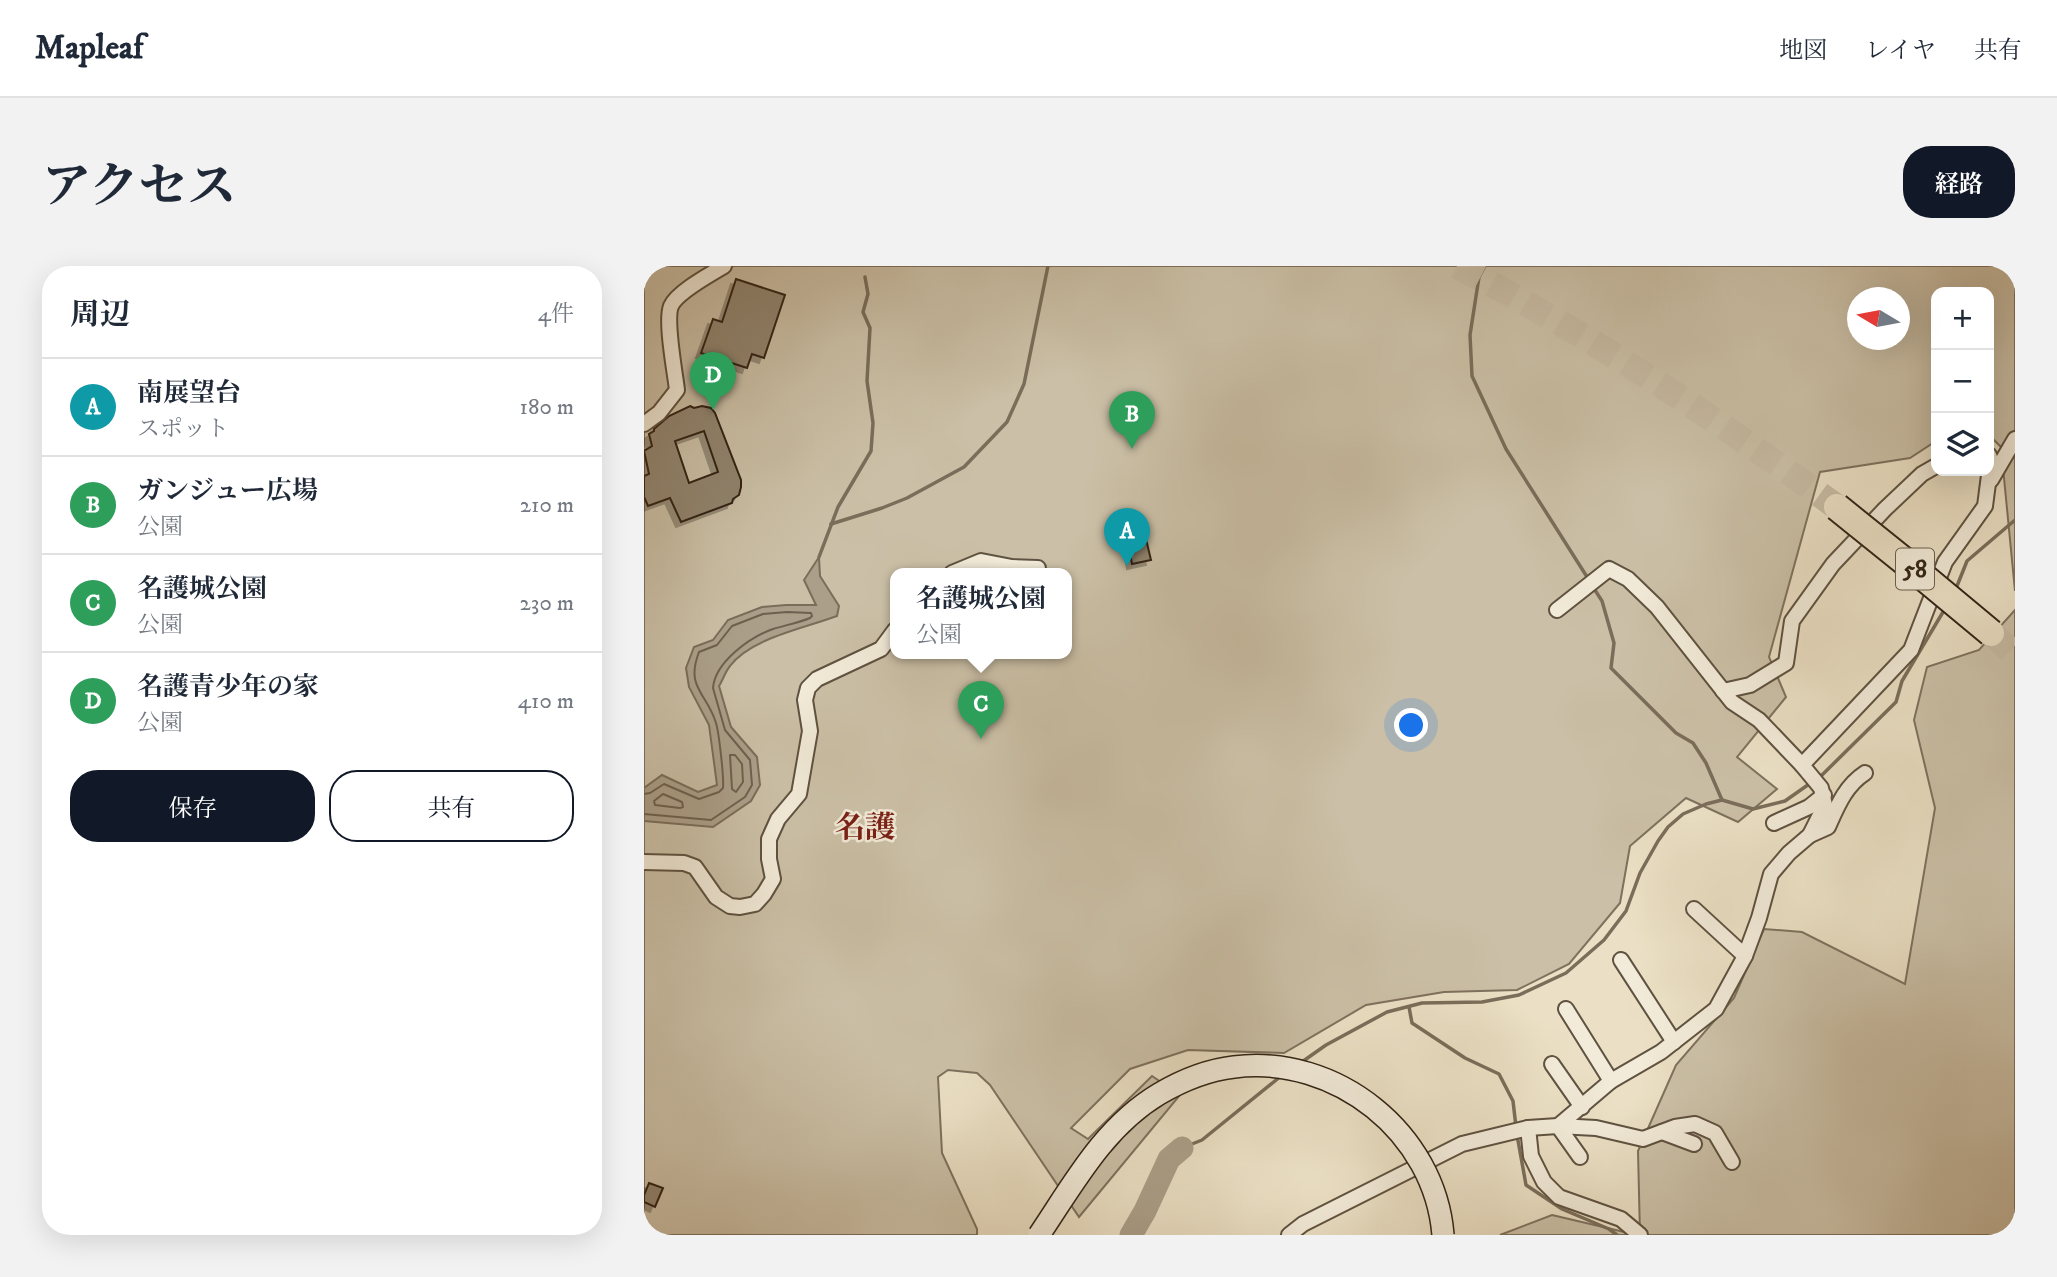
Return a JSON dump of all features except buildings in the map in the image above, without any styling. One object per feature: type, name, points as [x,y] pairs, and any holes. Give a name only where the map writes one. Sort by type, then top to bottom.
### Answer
[{"type":"highway","name":"58","points":[[1837,507],[1991,633]]},
{"type":"main road","points":[[1039,1235],[1102,1143],[1137,1109],[1157,1095],[1195,1077],[1233,1067],[1255,1066],[1297,1071],[1317,1077],[1340,1086],[1384,1115],[1424,1167],[1437,1198],[1443,1235]]},
{"type":"street","points":[[644,424],[659,413],[677,390],[669,320],[671,305],[682,294],[724,266]]},
{"type":"street","points":[[1987,487],[2015,439]]},
{"type":"street","points":[[1723,691],[1750,685],[1786,663],[1792,621],[1833,564],[1885,509],[1931,469]]},
{"type":"street","points":[[1805,768],[1911,650],[1945,562],[1985,506],[1989,476]]},
{"type":"street","points":[[964,568],[981,561],[1012,567],[1038,568]]},
{"type":"street","points":[[1557,610],[1609,569],[1628,579],[1657,607],[1732,702],[1759,720],[1805,768],[1822,791],[1825,805],[1810,835]]},
{"type":"street","points":[[644,862],[684,863],[695,867],[716,897],[730,906],[755,904],[773,879],[769,839],[778,819],[799,794],[810,731],[805,700],[808,688],[817,679],[881,649],[890,637]]},
{"type":"street","points":[[1558,1126],[1611,1081],[1661,1052],[1716,1009],[1745,956],[1771,874],[1789,853],[1810,835],[1828,827],[1847,790],[1854,780],[1865,774]]},
{"type":"street","points":[[1774,823],[1809,807],[1822,791]]},
{"type":"street","points":[[1694,909],[1745,956]]},
{"type":"street","points":[[1621,960],[1674,1042]]},
{"type":"street","points":[[1566,1009],[1611,1081]]},
{"type":"street","points":[[1552,1064],[1582,1107]]},
{"type":"street","points":[[1289,1235],[1303,1224],[1462,1144],[1526,1129],[1558,1126],[1596,1128],[1643,1139],[1695,1124],[1715,1133],[1732,1162]]},
{"type":"street","points":[[1558,1126],[1580,1157]]},
{"type":"street","points":[[1526,1129],[1531,1156],[1544,1182],[1559,1198],[1621,1219],[1640,1235]]},
{"type":"street","points":[[1662,1132],[1694,1144]]},
{"type":"shaded area","points":[[644,266],[2015,266],[2015,591],[2001,447],[1994,440],[1994,287],[1931,287],[1931,444],[1910,458],[1820,472],[1769,657],[1786,697],[1737,757],[1777,789],[1738,822],[1686,798],[1630,846],[1620,903],[1569,964],[1517,990],[1444,992],[1366,1005],[1284,1053],[1188,1050],[1130,1069],[1071,1128],[1088,1139],[1152,1076],[1180,1095],[1079,1217],[990,1085],[977,1073],[948,1070],[938,1077],[942,1153],[977,1229],[977,1235],[644,1235]]},
{"type":"shaded area","points":[[2015,610],[2015,1235],[1640,1235],[1638,1151],[1676,1065],[1734,998],[1764,929],[1802,932],[1905,984],[1935,808],[1914,720],[1927,667],[1979,650]]},
{"type":"shaded area","points":[[1552,1215],[1637,1235],[1500,1235]]},
{"type":"water","points":[[819,557],[820,576],[839,606],[837,616],[779,635],[751,648],[730,666],[719,686],[731,727],[757,757],[760,785],[751,801],[713,827],[644,821],[644,788],[662,775],[698,792],[717,785],[709,725],[689,687],[686,668],[694,647],[713,640],[728,620],[762,607],[816,605],[804,580]]},
{"type":"waterway","points":[[831,524],[907,498],[964,467],[1007,422],[1024,384],[1048,266]]},
{"type":"waterway","points":[[1485,266],[1479,277],[1470,335],[1472,376],[1506,449],[1589,580]]},
{"type":"waterway","points":[[819,557],[838,507],[871,451],[873,423],[867,381],[870,328],[863,312],[868,294],[865,277]]},
{"type":"waterway","points":[[1955,591],[1967,561],[2015,520]]},
{"type":"waterway","points":[[1593,587],[1602,601],[1614,643],[1611,668],[1676,733],[1693,743],[1706,763],[1722,800]]},
{"type":"waterway","points":[[1819,778],[1896,702],[1902,681],[1946,607]]},
{"type":"waterway","points":[[1299,1064],[1326,1045],[1387,1012],[1422,1003],[1482,1002],[1519,995],[1566,973],[1604,940],[1626,911],[1640,873],[1658,841],[1668,827],[1683,814],[1722,800],[1753,809],[1785,801],[1812,782]]},
{"type":"waterway","points":[[1409,1007],[1412,1023],[1465,1058],[1499,1074],[1513,1101],[1516,1127]]},
{"type":"waterway","points":[[1182,1148],[1202,1140],[1281,1076]]},
{"type":"waterway","points":[[1517,1135],[1526,1185],[1562,1209],[1617,1235]]},
{"type":"waterway","points":[[1131,1235],[1169,1159],[1182,1148]]},
{"type":"tunnel","points":[[1457,266],[1556,320],[1652,379],[1837,507]]},
{"type":"tunnel","points":[[1991,633],[2015,655]]},
{"type":"place","name":"名護青少年の家","points":[[713,410]]},
{"type":"place","name":"ガンジュー広場","points":[[1132,449]]},
{"type":"place","name":"南展望台","points":[[1127,566]]},
{"type":"place","name":"名護城公園","points":[[981,739]]},
{"type":"district","name":"名護","points":[[865,827]]}]
